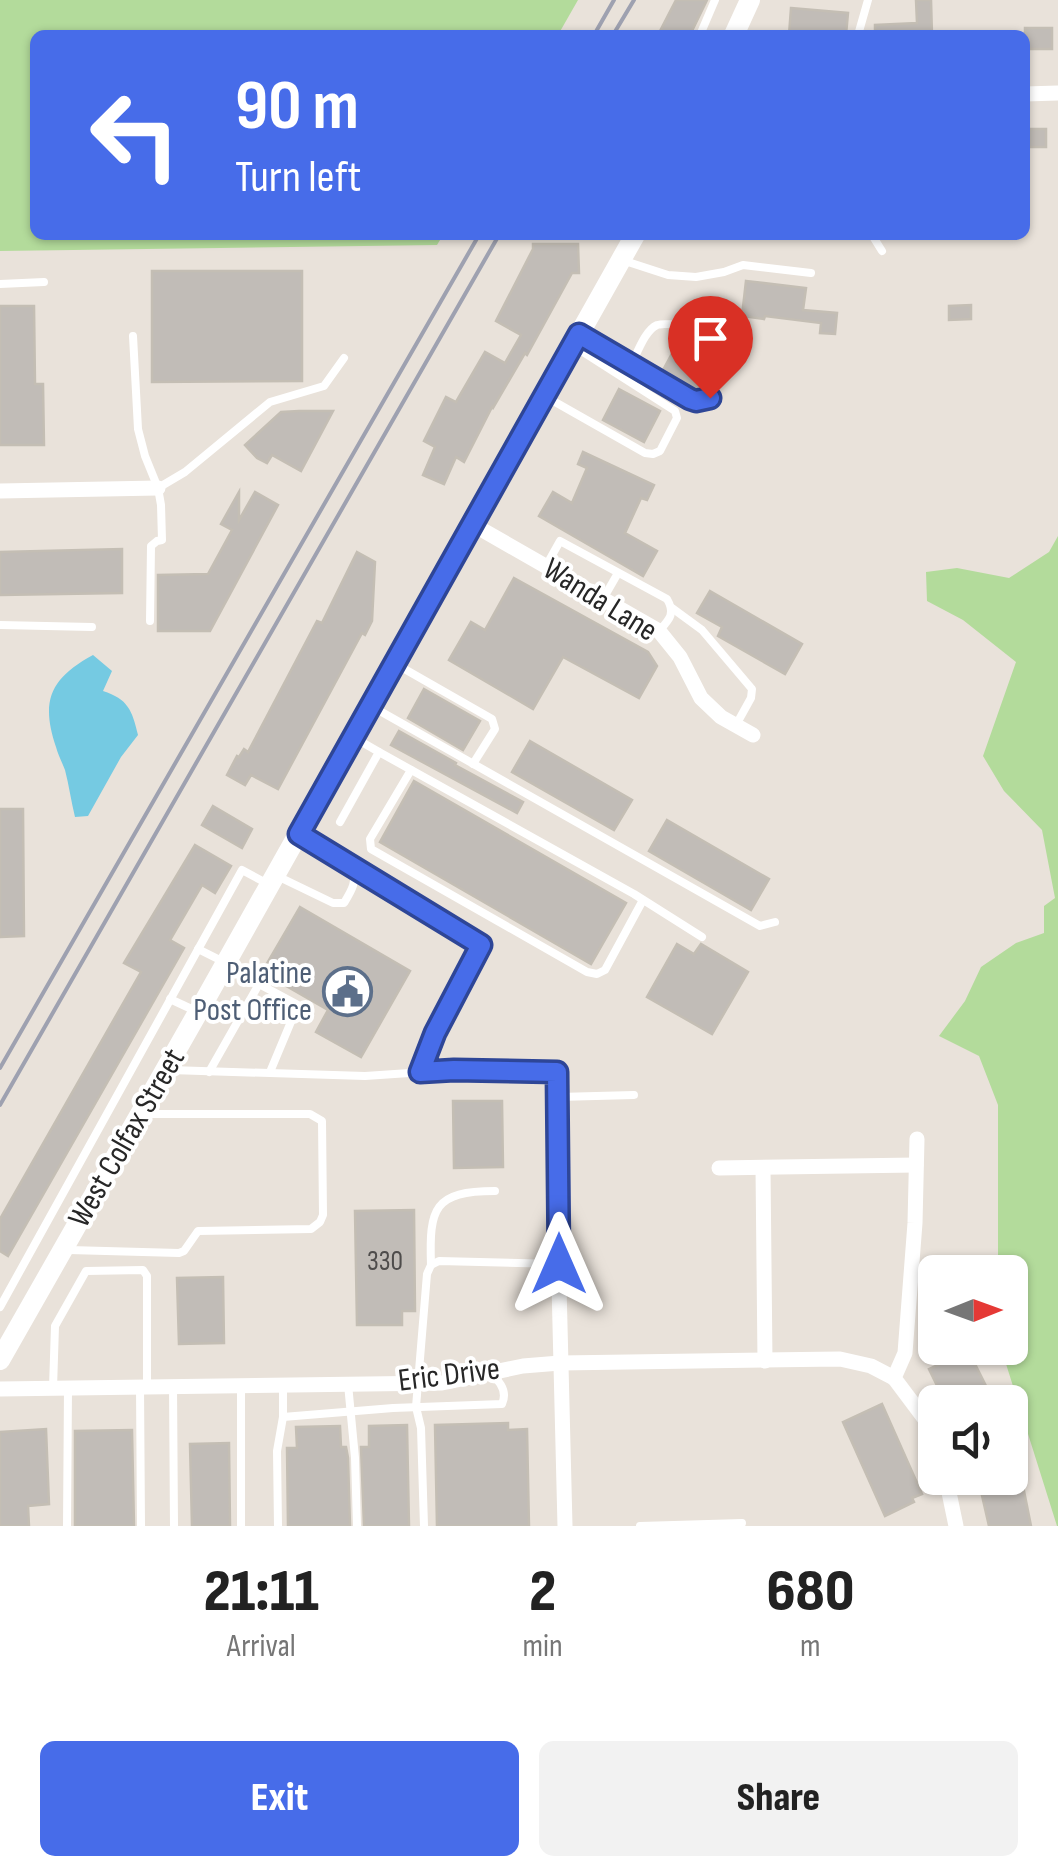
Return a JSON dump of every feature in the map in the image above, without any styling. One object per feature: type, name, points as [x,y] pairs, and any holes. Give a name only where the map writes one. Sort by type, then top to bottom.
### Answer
[{"type":"street","points":[[736,30],[750,0]]},
{"type":"street","points":[[1030,94],[1058,93]]},
{"type":"street","name":"West Colfax Street","points":[[0,1360],[632,240]]},
{"type":"street","points":[[0,491],[158,488]]},
{"type":"street","name":"Wanda Lane","points":[[472,524],[660,632],[680,657],[701,698],[721,717],[753,735]]},
{"type":"street","points":[[558,1097],[564,1526]]},
{"type":"street","points":[[916,1140],[915,1223],[905,1353],[894,1378],[918,1410]]},
{"type":"street","points":[[719,1168],[916,1164]]},
{"type":"street","points":[[763,1168],[764,1361]]},
{"type":"street","name":"Eric Drive","points":[[0,1389],[419,1383],[560,1363],[840,1359],[871,1366],[894,1378]]},
{"type":"street","points":[[950,1495],[956,1526]]},
{"type":"lane","points":[[702,30],[714,0]]},
{"type":"lane","points":[[859,30],[868,0]]},
{"type":"lane","points":[[875,240],[882,251]]},
{"type":"lane","points":[[620,260],[668,275],[696,277],[743,265],[811,273]]},
{"type":"lane","points":[[0,284],[44,282]]},
{"type":"lane","points":[[576,340],[631,365],[690,399],[703,400],[710,398],[728,363],[728,350],[718,334],[703,324],[658,324],[649,332],[631,365]]},
{"type":"lane","points":[[133,336],[138,429],[161,505],[162,540],[151,546],[150,621]]},
{"type":"lane","points":[[544,396],[645,453],[660,451],[677,418],[676,410],[576,340]]},
{"type":"lane","points":[[158,488],[185,472],[270,402],[324,386],[344,358]]},
{"type":"lane","points":[[546,566],[560,541],[667,600],[702,630],[752,689],[752,698],[736,725]]},
{"type":"lane","points":[[603,599],[618,573]]},
{"type":"lane","points":[[660,632],[672,616],[672,608]]},
{"type":"lane","points":[[0,625],[92,627]]},
{"type":"lane","points":[[394,663],[492,719],[494,729],[473,764]]},
{"type":"lane","points":[[371,706],[760,926],[775,922]]},
{"type":"lane","points":[[353,737],[702,937]]},
{"type":"lane","points":[[340,822],[379,752]]},
{"type":"lane","points":[[411,770],[370,838],[371,848],[587,972],[597,974],[605,970],[643,900]]},
{"type":"lane","points":[[299,834],[481,945],[435,1033],[420,1072]]},
{"type":"lane","points":[[0,1308],[242,870],[340,905],[354,884],[353,866]]},
{"type":"lane","points":[[198,949],[298,1005],[270,1072]]},
{"type":"lane","points":[[209,1072],[259,984]]},
{"type":"lane","points":[[170,999],[198,1012]]},
{"type":"lane","points":[[166,1070],[366,1076],[454,1070],[557,1072],[558,1097],[634,1095]]},
{"type":"lane","points":[[63,1250],[180,1252],[198,1231],[310,1229],[323,1215],[319,1117],[310,1114],[138,1119],[108,1111]]},
{"type":"lane","points":[[68,1184],[93,1197]]},
{"type":"lane","points":[[424,1526],[421,1428],[416,1407],[433,1214],[446,1199],[467,1191],[495,1191]]},
{"type":"lane","points":[[431,1264],[559,1264]]},
{"type":"lane","points":[[67,1526],[54,1326],[86,1271],[143,1270],[147,1276],[141,1526]]},
{"type":"lane","points":[[18,1274],[42,1287]]},
{"type":"lane","points":[[283,1417],[502,1404],[503,1388],[490,1372]]},
{"type":"lane","points":[[348,1384],[356,1458],[357,1526]]},
{"type":"lane","points":[[241,1385],[241,1526]]},
{"type":"lane","points":[[278,1526],[283,1385]]},
{"type":"lane","points":[[173,1386],[174,1526]]},
{"type":"lane","points":[[640,1526],[742,1523]]},
{"type":"green space","points":[[0,0],[578,0],[561,30],[30,30],[30,240],[440,240],[437,245],[0,251]]},
{"type":"green space","points":[[1058,536],[1058,1526],[1028,1434],[1028,1385],[1013,1385],[1006,1365],[1028,1365],[1028,1255],[998,1255],[998,1105],[979,1056],[939,1036],[965,1001],[981,967],[1016,943],[1044,933],[1044,906],[1055,898],[1042,830],[1004,791],[983,756],[1016,662],[963,620],[927,601],[926,572],[957,568],[1009,578],[1049,552]]},
{"type":"water","points":[[93,655],[112,671],[103,691],[128,707],[138,735],[88,816],[75,817],[51,730],[50,703],[67,672]]},
{"type":"building","points":[[676,0],[707,0],[692,30],[661,30]]},
{"type":"building","points":[[916,0],[931,0],[932,30],[875,30],[875,25],[917,23]]},
{"type":"building","points":[[791,8],[848,13],[846,30],[789,30]]},
{"type":"building","points":[[1052,28],[1052,49],[1030,49],[1030,30],[1025,30]]},
{"type":"building","points":[[1030,129],[1046,129],[1046,147],[1030,147]]},
{"type":"building","points":[[533,244],[578,244],[579,273],[572,273],[464,462],[456,457],[444,484],[423,475],[435,447],[424,441],[446,397],[456,402],[485,352],[505,363],[521,335],[496,321]]},
{"type":"building","points":[[152,271],[302,271],[302,381],[152,382]]},
{"type":"building","points":[[746,281],[806,288],[803,310],[837,313],[835,334],[820,333],[821,323],[742,316]]},
{"type":"building","points":[[971,305],[971,319],[949,320],[949,306]]},
{"type":"building","points":[[0,306],[34,306],[35,384],[43,384],[44,445],[0,445]]},
{"type":"building","points":[[684,331],[718,350],[694,393],[661,374]]},
{"type":"building","points":[[619,389],[660,411],[644,442],[603,420]]},
{"type":"building","points":[[333,411],[301,471],[272,455],[267,463],[245,445],[281,412]]},
{"type":"building","points":[[583,452],[654,485],[647,500],[641,498],[625,533],[657,551],[643,576],[539,516],[553,492],[572,503],[587,468],[578,464]]},
{"type":"building","points":[[239,492],[239,520],[255,492],[278,505],[210,631],[158,631],[158,575],[208,574],[232,530],[221,524]]},
{"type":"building","points":[[122,549],[122,593],[0,595],[0,552]]},
{"type":"building","points":[[357,552],[375,562],[372,621],[278,789],[251,775],[245,785],[227,775],[237,756],[244,749],[248,752],[317,621],[322,623]]},
{"type":"building","points":[[514,578],[648,652],[657,666],[639,698],[563,657],[533,709],[449,660],[471,622],[485,630]]},
{"type":"building","points":[[710,591],[802,644],[785,674],[718,636],[722,627],[697,613]]},
{"type":"building","points":[[424,689],[480,721],[463,750],[408,718]]},
{"type":"building","points":[[399,731],[523,802],[517,813],[391,745]]},
{"type":"building","points":[[530,741],[632,800],[614,830],[512,772]]},
{"type":"building","points":[[414,781],[626,903],[591,964],[380,842]]},
{"type":"building","points":[[213,806],[252,829],[242,848],[202,825]]},
{"type":"building","points":[[0,809],[23,809],[24,936],[0,937]]},
{"type":"building","points":[[667,820],[769,879],[751,910],[649,851]]},
{"type":"building","points":[[195,845],[231,866],[215,893],[202,885],[170,940],[184,948],[8,1256],[0,1251],[0,1219],[141,972],[124,963]]},
{"type":"building","name":"Palatine Post Office","points":[[300,907],[410,971],[361,1057],[316,1032],[328,1010],[262,972]]},
{"type":"building","points":[[677,944],[694,954],[701,944],[748,972],[712,1034],[647,997]]},
{"type":"building","points":[[453,1101],[502,1101],[503,1167],[454,1168]]},
{"type":"building","points":[[414,1210],[415,1311],[402,1311],[402,1325],[357,1325],[355,1211]]},
{"type":"building","points":[[223,1277],[224,1343],[179,1344],[177,1278]]},
{"type":"building","points":[[938,1365],[976,1365],[986,1385],[937,1385],[929,1369]]},
{"type":"building","points":[[882,1404],[918,1485],[920,1495],[912,1498],[914,1502],[885,1516],[843,1422]]},
{"type":"building","points":[[508,1423],[508,1430],[527,1429],[529,1526],[437,1526],[435,1425]]},
{"type":"building","points":[[407,1425],[409,1526],[364,1526],[361,1447],[369,1447],[369,1426]]},
{"type":"building","points":[[340,1426],[341,1447],[346,1447],[348,1458],[350,1526],[288,1526],[287,1448],[297,1448],[296,1427]]},
{"type":"building","points":[[46,1429],[49,1504],[28,1506],[29,1526],[0,1526],[0,1432]]},
{"type":"building","points":[[132,1430],[134,1526],[75,1526],[75,1431]]},
{"type":"building","points":[[229,1443],[230,1526],[192,1526],[190,1444]]},
{"type":"building","points":[[982,1495],[1025,1495],[1031,1526],[989,1526]]},
{"type":"railway","points":[[597,30],[614,0]]},
{"type":"railway","points":[[616,30],[634,0]]},
{"type":"railway","points":[[0,1068],[476,240]]},
{"type":"railway","points":[[0,1105],[496,240]]},
{"type":"place","name":"Palatine Post Office","points":[[347,991]]},
{"type":"route","points":[[559,1264],[557,1072],[420,1072],[435,1033],[481,945],[299,834],[579,334],[690,399],[710,398]]}]
